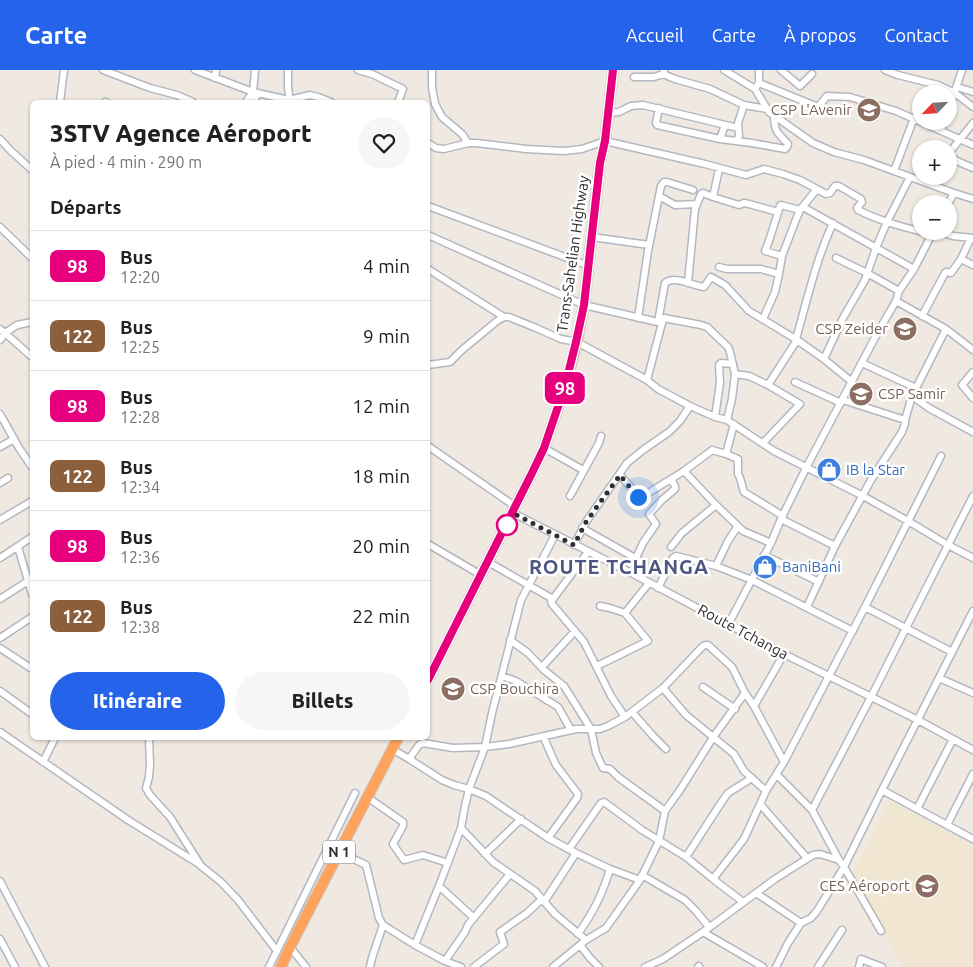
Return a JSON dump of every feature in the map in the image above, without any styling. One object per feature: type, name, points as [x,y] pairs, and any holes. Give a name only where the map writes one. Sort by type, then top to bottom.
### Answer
[{"type":"highway","name":"Trans-Sahelian Highway","points":[[430,676],[544,448],[565,386],[584,305],[600,163],[605,141],[613,70]]},
{"type":"highway","name":"N 1","points":[[282,967],[290,947],[317,898],[397,740]]},
{"type":"street","points":[[60,100],[64,70]]},
{"type":"street","points":[[103,70],[188,100]]},
{"type":"street","points":[[195,70],[255,92],[286,100]]},
{"type":"street","points":[[215,78],[216,70]]},
{"type":"street","points":[[255,70],[255,100]]},
{"type":"street","points":[[288,70],[290,100]]},
{"type":"street","points":[[358,70],[372,74],[403,89],[399,100]]},
{"type":"street","points":[[432,70],[435,104],[442,117],[462,134],[468,143]]},
{"type":"street","points":[[724,70],[758,79],[793,98],[818,107],[827,96],[850,97],[912,117]]},
{"type":"street","points":[[758,79],[767,70]]},
{"type":"street","points":[[781,70],[800,86],[812,74]]},
{"type":"street","points":[[958,85],[962,70]]},
{"type":"street","points":[[890,71],[898,75],[938,85]]},
{"type":"street","points":[[634,77],[654,77],[664,72],[675,79],[710,89],[744,105],[767,109]]},
{"type":"street","points":[[758,79],[767,109],[774,116],[824,148],[864,160],[973,199]]},
{"type":"street","points":[[958,90],[973,92]]},
{"type":"street","points":[[248,100],[255,92]]},
{"type":"street","points":[[958,92],[973,107]]},
{"type":"street","points":[[293,100],[310,95],[325,100]]},
{"type":"street","points":[[608,113],[643,105],[738,128]]},
{"type":"street","points":[[738,140],[738,123],[744,105]]},
{"type":"street","points":[[659,108],[656,125],[720,139],[738,140],[777,149],[786,149],[788,144],[779,135],[775,127],[774,116]]},
{"type":"street","points":[[957,143],[973,122]]},
{"type":"street","points":[[894,171],[912,123]]},
{"type":"street","points":[[720,139],[725,124]]},
{"type":"street","points":[[941,130],[973,145]]},
{"type":"street","points":[[0,139],[10,151],[30,168]]},
{"type":"street","points":[[430,144],[436,148],[444,149],[468,143],[564,152],[582,149],[605,141],[746,175],[764,169],[800,180],[826,194],[830,193],[835,186],[839,186],[861,199],[862,202],[857,208],[858,210],[871,217],[912,227]]},
{"type":"street","points":[[957,161],[973,168]]},
{"type":"street","points":[[713,197],[720,169]]},
{"type":"street","points":[[824,359],[843,318],[865,280],[887,222],[910,177]]},
{"type":"street","points":[[638,318],[649,245],[661,186],[664,182],[693,190]]},
{"type":"street","points":[[762,319],[775,292],[782,256],[797,217],[817,190]]},
{"type":"street","points":[[688,283],[695,214],[700,195],[739,205],[749,204],[778,212]]},
{"type":"street","points":[[659,196],[675,205],[697,204]]},
{"type":"street","points":[[782,256],[765,252],[781,205],[802,208],[833,223],[914,269]]},
{"type":"street","points":[[430,207],[589,266]]},
{"type":"street","points":[[768,385],[797,340],[814,277],[833,223]]},
{"type":"street","points":[[0,228],[30,256]]},
{"type":"street","points":[[922,316],[944,275],[946,272],[952,272],[972,238],[957,236]]},
{"type":"street","points":[[430,237],[584,305],[660,323]]},
{"type":"street","points":[[592,237],[649,245]]},
{"type":"street","points":[[728,625],[807,466],[896,301],[899,291],[914,269],[930,240]]},
{"type":"street","points":[[836,258],[899,291]]},
{"type":"street","points":[[960,259],[973,265]]},
{"type":"street","points":[[719,267],[727,269],[761,269],[779,274]]},
{"type":"street","points":[[430,270],[504,317],[509,317],[561,339],[576,342],[647,380],[658,390],[715,417],[727,420],[774,451],[807,466],[863,496],[973,558]]},
{"type":"street","points":[[647,380],[660,323],[665,283],[669,280],[704,287],[711,277],[725,285],[749,311],[797,340],[852,382]]},
{"type":"street","points":[[896,301],[946,329],[973,350]]},
{"type":"street","points":[[430,365],[450,362],[498,320],[504,317]]},
{"type":"street","points":[[660,323],[664,318],[701,325],[706,327],[728,347],[735,374],[727,420]]},
{"type":"street","points":[[2,331],[30,322]]},
{"type":"street","points":[[807,608],[835,546],[902,432],[912,396],[946,329]]},
{"type":"street","points":[[0,340],[2,331]]},
{"type":"street","points":[[2,331],[30,355]]},
{"type":"street","points":[[715,417],[721,362],[733,364]]},
{"type":"street","points":[[862,363],[916,388]]},
{"type":"street","points":[[973,372],[962,385],[973,398]]},
{"type":"street","points":[[735,374],[749,376],[800,404],[763,443]]},
{"type":"street","points":[[795,382],[842,401],[905,420]]},
{"type":"street","points":[[912,396],[929,408],[973,432]]},
{"type":"street","points":[[574,545],[582,528],[627,463],[669,432],[680,421],[690,406]]},
{"type":"street","points":[[0,414],[30,464]]},
{"type":"street","points":[[726,454],[734,424]]},
{"type":"street","points":[[570,496],[599,444],[601,436]]},
{"type":"street","points":[[0,447],[14,439]]},
{"type":"street","name":"Route Tchanga","points":[[430,447],[514,510],[555,535],[784,654],[918,720],[973,750]]},
{"type":"street","points":[[544,448],[583,470]]},
{"type":"street","points":[[620,475],[640,498],[684,471],[710,451],[726,454],[738,459],[738,474],[744,492],[782,517],[835,546]]},
{"type":"street","points":[[713,879],[744,839],[766,792],[777,775],[866,607],[941,456]]},
{"type":"street","points":[[684,471],[738,526],[744,531],[770,543]]},
{"type":"street","points":[[0,483],[8,478]]},
{"type":"street","points":[[636,558],[643,543],[656,524],[650,517],[650,513],[675,489],[671,479]]},
{"type":"street","points":[[812,810],[973,496]]},
{"type":"street","points":[[0,520],[30,502]]},
{"type":"street","points":[[671,547],[682,533],[716,505]]},
{"type":"street","points":[[716,566],[728,541],[738,526]]},
{"type":"street","points":[[582,528],[645,563],[637,576]]},
{"type":"street","points":[[415,945],[440,886],[461,828],[469,789],[485,747],[521,600],[555,535]]},
{"type":"street","points":[[0,558],[30,538]]},
{"type":"street","points":[[430,545],[481,575]]},
{"type":"street","points":[[18,546],[30,588]]},
{"type":"street","points":[[588,552],[551,602],[584,642],[625,717]]},
{"type":"street","points":[[764,554],[819,582]]},
{"type":"street","points":[[658,588],[675,556],[716,566],[752,580],[852,631]]},
{"type":"street","points":[[488,562],[554,599]]},
{"type":"street","points":[[0,599],[28,581]]},
{"type":"street","points":[[624,613],[649,583]]},
{"type":"street","points":[[597,666],[648,641],[624,613],[600,606]]},
{"type":"street","points":[[866,607],[952,652]]},
{"type":"street","points":[[776,967],[801,923],[817,911],[844,867],[973,611]]},
{"type":"street","points":[[0,638],[30,619]]},
{"type":"street","points":[[542,668],[575,631]]},
{"type":"street","points":[[510,640],[528,652],[542,668],[564,686],[591,728],[596,753],[603,768],[610,769],[664,811]]},
{"type":"street","points":[[409,759],[419,745],[423,743],[453,748],[485,747],[509,744],[571,730],[605,728],[625,717],[663,688],[706,644],[730,664],[784,762]]},
{"type":"street","points":[[0,648],[30,668]]},
{"type":"street","points":[[754,706],[784,654]]},
{"type":"street","points":[[502,676],[516,681],[558,707],[571,730]]},
{"type":"street","points":[[939,678],[973,693]]},
{"type":"street","points":[[702,687],[735,709]]},
{"type":"street","points":[[663,688],[686,715],[734,754],[744,771],[766,792]]},
{"type":"street","points":[[0,690],[30,712]]},
{"type":"street","points":[[552,967],[586,940],[606,928],[641,877],[658,841],[664,811],[745,693]]},
{"type":"street","points":[[632,712],[666,748]]},
{"type":"street","points":[[0,732],[128,820],[201,866],[221,882],[238,900],[277,951]]},
{"type":"street","points":[[543,736],[556,765],[578,794],[548,838]]},
{"type":"street","points":[[917,809],[953,739]]},
{"type":"street","points":[[43,762],[54,740]]},
{"type":"street","points":[[149,740],[150,764],[146,788],[170,817],[201,866]]},
{"type":"street","points":[[392,749],[442,780],[486,796],[548,838],[576,854],[610,869],[641,877],[685,900],[708,927]]},
{"type":"street","points":[[947,825],[973,774]]},
{"type":"street","points":[[777,775],[812,810],[881,931]]},
{"type":"street","points":[[686,857],[728,793],[752,778]]},
{"type":"street","points":[[882,790],[973,839]]},
{"type":"street","points":[[269,967],[355,793]]},
{"type":"street","points":[[368,797],[403,822],[403,826],[394,844],[404,860],[423,855],[448,863]]},
{"type":"street","points":[[569,849],[603,802],[658,841],[686,857],[743,902]]},
{"type":"street","points":[[760,804],[808,858]]},
{"type":"street","points":[[485,854],[521,819]]},
{"type":"street","points":[[461,828],[498,866],[529,886],[562,922],[586,940]]},
{"type":"street","points":[[339,852],[366,865],[379,918],[383,924],[415,945],[460,967]]},
{"type":"street","points":[[474,967],[504,944],[500,932],[543,900],[576,854]]},
{"type":"street","points":[[645,967],[662,959],[775,879],[808,858],[816,854],[839,860]]},
{"type":"street","points":[[578,934],[599,900],[610,869]]},
{"type":"street","points":[[445,961],[468,926],[510,874]]},
{"type":"street","points":[[0,881],[45,967]]},
{"type":"street","points":[[440,886],[474,918]]},
{"type":"street","points":[[756,894],[801,923]]},
{"type":"street","points":[[370,967],[383,924]]},
{"type":"street","points":[[818,967],[842,930]]},
{"type":"street","points":[[702,932],[763,967]]},
{"type":"street","points":[[0,939],[15,967]]},
{"type":"street","points":[[580,945],[599,967]]},
{"type":"street","points":[[290,947],[306,967]]},
{"type":"street","points":[[859,967],[861,959],[882,967]]},
{"type":"shaded area","points":[[889,801],[973,844],[973,967],[903,967],[852,875]]},
{"type":"bus line","name":"98","points":[[430,676],[544,448],[565,386],[584,305],[600,163],[605,141],[613,70]]},
{"type":"place","name":"CSP L'Avenir","points":[[869,110]]},
{"type":"place","name":"CSP Zeider","points":[[905,329]]},
{"type":"place","name":"CSP Samir","points":[[861,394]]},
{"type":"place","name":"IB la Star","points":[[829,470]]},
{"type":"place","name":"BaniBani","points":[[765,567]]},
{"type":"place","name":"CSP Bouchira","points":[[453,689]]},
{"type":"place","name":"CES Aéroport","points":[[927,886]]},
{"type":"district","name":"ROUTE TCHANGA","points":[[619,567]]},
{"type":"route","points":[[507,525],[513,513],[574,545],[586,522],[620,475],[638,497]]}]
